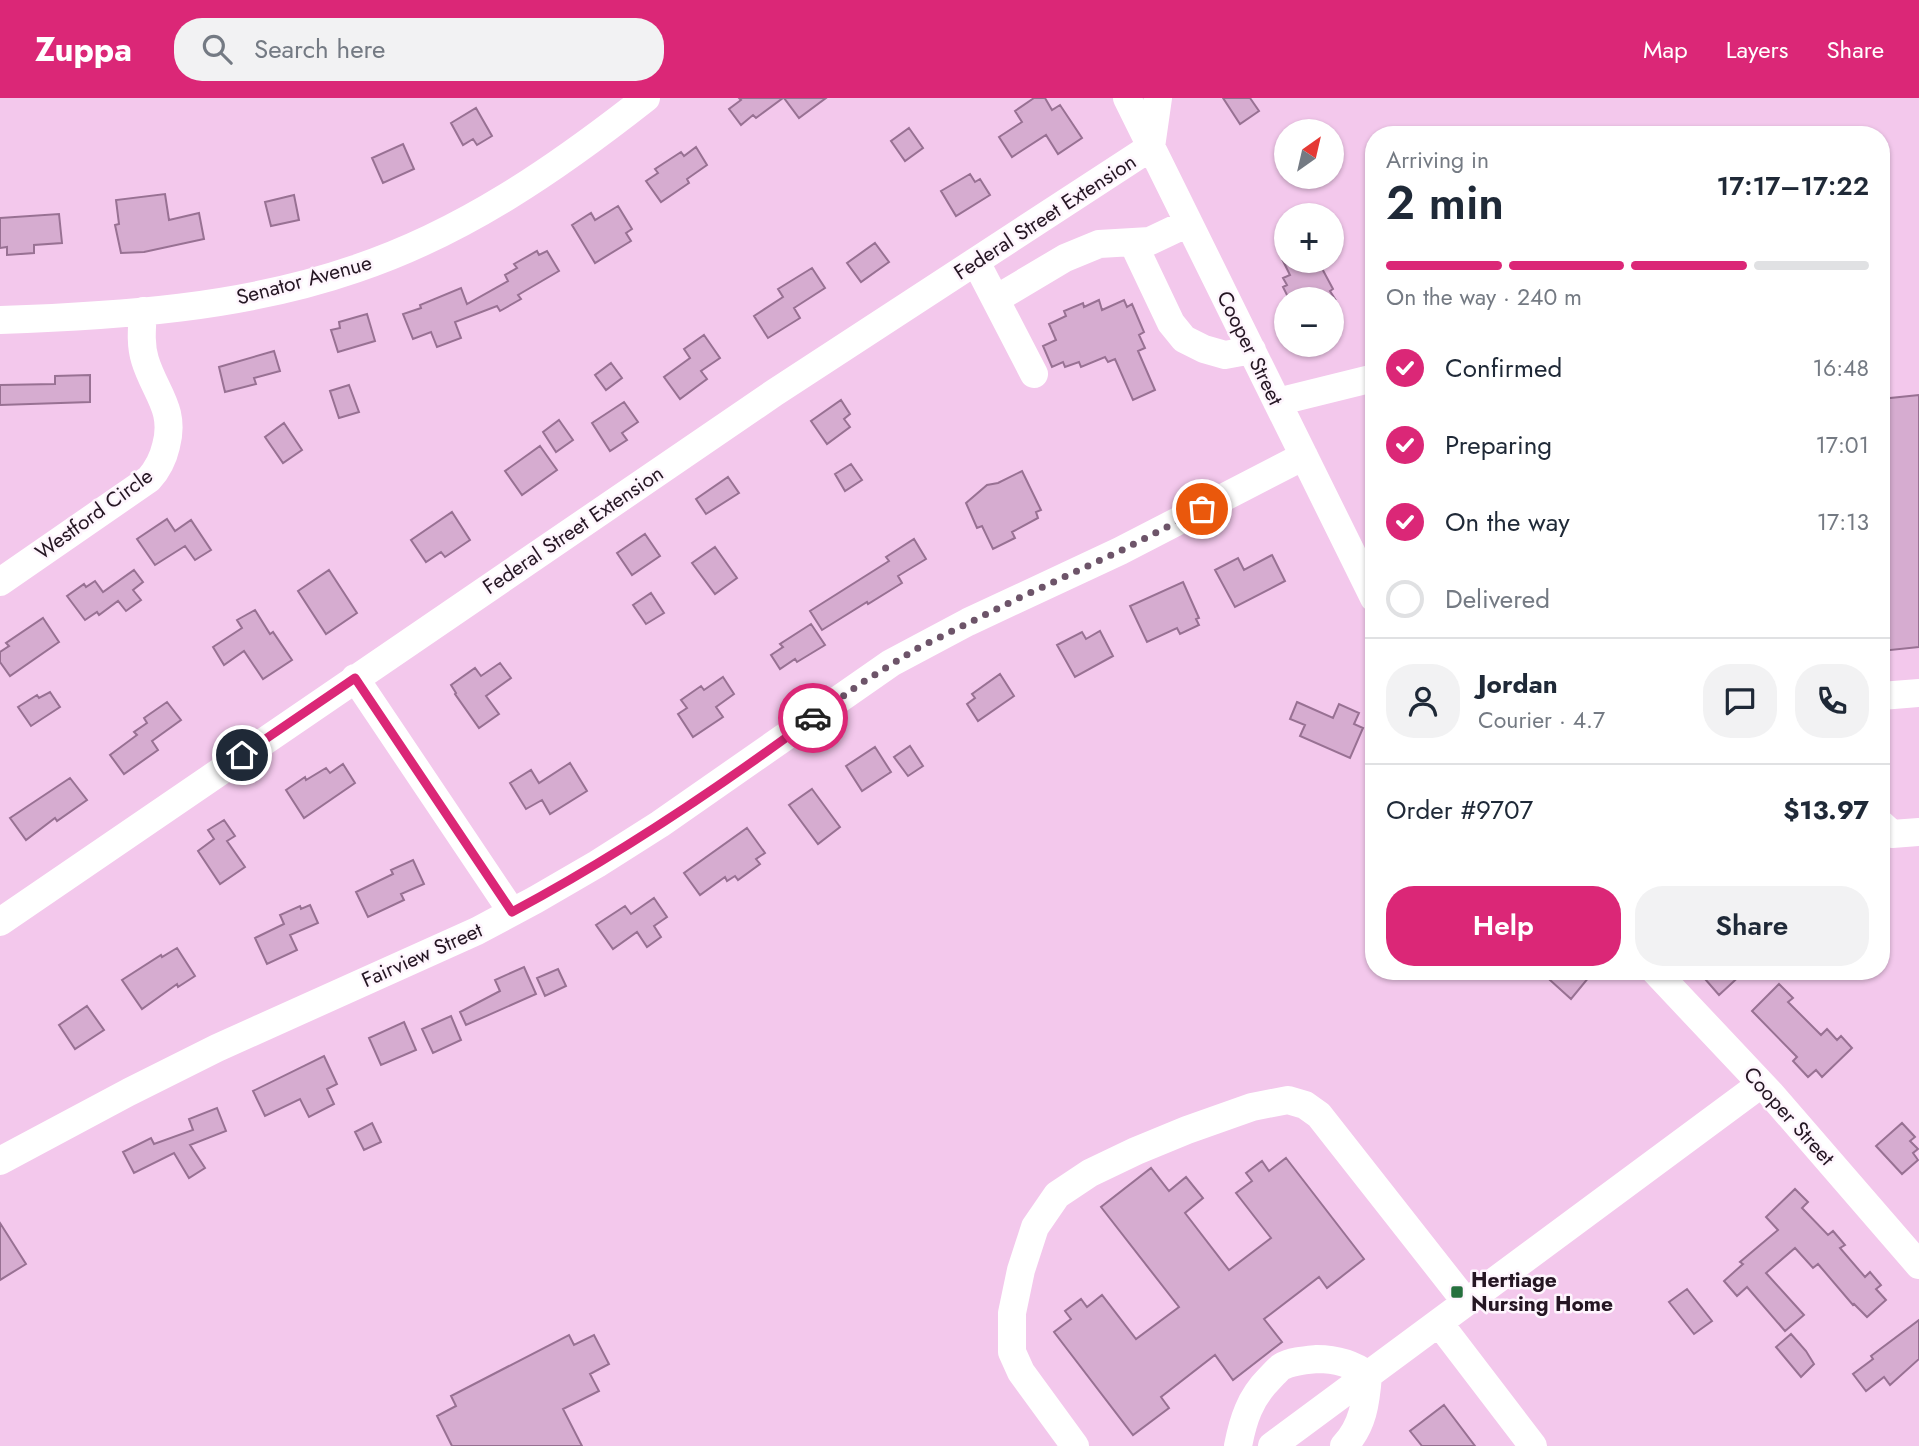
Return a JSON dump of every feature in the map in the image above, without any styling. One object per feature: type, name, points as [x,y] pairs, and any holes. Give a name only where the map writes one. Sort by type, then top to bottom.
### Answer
[{"type":"street","name":"Senator Avenue","points":[[0,320],[207,304],[282,290],[356,269],[453,226],[517,191],[582,147],[646,98]]},
{"type":"street","name":"Cooper Street","points":[[1127,98],[1365,580]]},
{"type":"street","points":[[1151,147],[1158,98]]},
{"type":"street","name":"Federal Street Extension","points":[[0,922],[774,393],[1151,147]]},
{"type":"street","points":[[996,299],[1065,258],[1099,244],[1150,241],[1188,223]]},
{"type":"street","points":[[1133,243],[1171,323],[1184,339],[1225,355],[1252,350]]},
{"type":"street","points":[[976,262],[1034,374]]},
{"type":"street","name":"Westford Circle","points":[[0,582],[149,480],[158,467],[168,439],[170,421],[144,356],[143,311]]},
{"type":"street","points":[[1277,402],[1365,380]]},
{"type":"street","name":"Fairview Street","points":[[0,1161],[207,1053],[512,912],[597,864],[660,824],[891,663],[981,616],[1120,551],[1304,456]]},
{"type":"street","points":[[355,678],[512,912]]},
{"type":"street","points":[[1890,695],[1919,692]]},
{"type":"street","points":[[1890,833],[1919,832]]},
{"type":"street","name":"Cooper Street","points":[[1664,980],[1761,1084],[1919,1265]]},
{"type":"street","points":[[1272,1446],[1761,1084]]},
{"type":"street","points":[[1075,1446],[1021,1372],[1012,1352],[1012,1313],[1021,1270],[1035,1227],[1058,1195],[1090,1173],[1187,1129],[1252,1107],[1288,1100],[1305,1105],[1319,1115],[1466,1303]]},
{"type":"street","points":[[1438,1323],[1533,1446]]},
{"type":"street","points":[[1238,1446],[1246,1411],[1262,1386],[1280,1368],[1304,1360],[1322,1359],[1356,1366],[1368,1375]]},
{"type":"street","points":[[1344,1446],[1353,1437],[1365,1409],[1368,1375]]},
{"type":"building","points":[[739,98],[783,98],[756,118],[753,115],[741,125],[729,109],[741,100]]},
{"type":"building","points":[[784,98],[826,98],[799,118]]},
{"type":"building","points":[[1034,98],[1045,98],[1052,110],[1060,105],[1082,138],[1058,154],[1046,135],[1012,157],[999,137],[1022,122],[1015,111]]},
{"type":"building","points":[[1223,98],[1250,98],[1259,111],[1240,124]]},
{"type":"building","points":[[476,108],[492,136],[477,145],[473,139],[463,145],[451,123]]},
{"type":"building","points":[[909,128],[923,148],[905,161],[891,141]]},
{"type":"building","points":[[403,144],[414,169],[383,183],[372,158]]},
{"type":"building","points":[[696,147],[707,165],[687,179],[689,183],[661,202],[646,181],[658,173],[655,169],[681,152],[684,156]]},
{"type":"building","points":[[970,174],[975,182],[980,179],[990,195],[956,216],[941,191]]},
{"type":"building","points":[[165,194],[169,220],[199,213],[204,239],[144,252],[121,253],[115,225],[119,224],[116,200]]},
{"type":"building","points":[[294,195],[299,220],[271,226],[265,202]]},
{"type":"building","points":[[618,206],[632,229],[626,233],[631,241],[595,263],[572,225],[591,213],[595,220]]},
{"type":"building","points":[[59,214],[62,243],[34,245],[34,253],[7,255],[7,247],[0,248],[0,218]]},
{"type":"building","points":[[875,243],[889,262],[861,282],[847,263]]},
{"type":"building","points":[[537,251],[539,255],[547,251],[559,271],[518,295],[521,299],[500,311],[497,306],[455,322],[461,338],[437,347],[431,332],[413,339],[403,314],[461,288],[467,304],[508,281],[505,275],[517,268],[514,264]]},
{"type":"building","points":[[812,268],[825,288],[794,308],[800,318],[768,338],[754,316],[783,297],[778,289]]},
{"type":"building","points":[[1289,273],[1324,273],[1332,287],[1283,287],[1287,285],[1283,278],[1290,275]]},
{"type":"building","points":[[1099,300],[1102,310],[1124,300],[1127,307],[1132,304],[1144,332],[1139,335],[1145,348],[1138,351],[1155,390],[1133,400],[1115,359],[1108,362],[1105,357],[1081,367],[1079,362],[1065,367],[1063,362],[1052,367],[1043,346],[1056,340],[1049,324],[1066,316],[1064,311],[1083,303],[1084,307]]},
{"type":"building","points":[[367,314],[375,341],[338,352],[331,330],[340,328],[339,322]]},
{"type":"building","points":[[704,335],[720,358],[701,371],[707,379],[680,399],[664,377],[690,358],[684,349]]},
{"type":"building","points":[[274,351],[280,371],[254,378],[256,384],[225,392],[219,367]]},
{"type":"building","points":[[611,363],[622,378],[606,390],[595,375]]},
{"type":"building","points":[[90,375],[90,402],[0,405],[0,385],[55,384],[55,376]]},
{"type":"building","points":[[349,385],[359,412],[339,418],[330,391]]},
{"type":"building","points":[[1919,395],[1919,647],[1890,650],[1890,398]]},
{"type":"building","points":[[841,400],[850,414],[844,419],[850,427],[827,444],[811,421]]},
{"type":"building","points":[[624,402],[638,422],[622,433],[627,440],[610,451],[592,423]]},
{"type":"building","points":[[559,420],[573,440],[556,452],[543,432]]},
{"type":"building","points":[[284,423],[302,450],[283,463],[265,437]]},
{"type":"building","points":[[540,446],[557,470],[522,495],[505,471]]},
{"type":"building","points":[[851,464],[862,480],[845,491],[835,474]]},
{"type":"building","points":[[1022,471],[1041,510],[1036,512],[1038,518],[1012,532],[1015,538],[993,549],[982,526],[977,528],[966,503],[987,485],[998,483]]},
{"type":"building","points":[[728,477],[739,493],[706,514],[696,499]]},
{"type":"building","points":[[452,512],[470,540],[445,557],[441,552],[426,562],[411,540]]},
{"type":"building","points":[[167,519],[175,531],[191,520],[211,550],[195,560],[185,546],[155,565],[137,539]]},
{"type":"building","points":[[645,534],[660,556],[632,575],[617,553]]},
{"type":"building","points":[[914,539],[926,559],[898,576],[902,583],[822,630],[810,611],[889,561],[886,557]]},
{"type":"building","points":[[715,547],[737,578],[715,594],[692,563]]},
{"type":"building","points":[[1272,555],[1285,581],[1235,607],[1215,570],[1238,558],[1244,570]]},
{"type":"building","points":[[134,570],[143,582],[133,590],[141,600],[126,611],[118,601],[99,615],[97,612],[85,620],[67,596],[84,584],[86,587],[95,581],[103,592]]},
{"type":"building","points":[[329,570],[357,613],[326,634],[298,591]]},
{"type":"building","points":[[1183,582],[1199,618],[1196,619],[1199,625],[1180,634],[1177,628],[1147,642],[1130,606]]},
{"type":"building","points":[[651,593],[664,613],[646,624],[633,605]]},
{"type":"building","points":[[255,610],[270,634],[273,632],[292,660],[263,679],[244,651],[224,665],[213,647],[242,628],[237,620]]},
{"type":"building","points":[[43,618],[59,642],[10,676],[0,662],[0,652],[9,646],[6,643]]},
{"type":"building","points":[[811,624],[825,645],[780,669],[771,655],[783,647],[780,644]]},
{"type":"building","points":[[1100,631],[1113,656],[1075,677],[1057,645],[1082,632],[1086,639]]},
{"type":"building","points":[[500,663],[511,678],[486,696],[499,714],[479,728],[451,685],[475,668],[481,676]]},
{"type":"building","points":[[1000,674],[1014,696],[978,721],[967,704],[975,698],[972,694]]},
{"type":"building","points":[[723,677],[734,694],[716,707],[723,717],[693,737],[678,714],[687,708],[681,700],[701,686],[704,690]]},
{"type":"building","points":[[50,692],[60,707],[31,726],[18,707],[37,695],[39,698]]},
{"type":"building","points":[[167,702],[181,720],[152,741],[158,750],[124,774],[110,755],[137,735],[134,732],[147,723],[144,718]]},
{"type":"building","points":[[1297,702],[1333,718],[1339,704],[1359,713],[1354,724],[1363,728],[1350,758],[1300,736],[1305,725],[1290,719]]},
{"type":"building","points":[[910,746],[923,766],[908,776],[894,757]]},
{"type":"building","points":[[875,747],[891,772],[862,791],[846,766]]},
{"type":"building","points":[[570,763],[587,791],[550,814],[542,800],[526,809],[510,783],[531,770],[539,783]]},
{"type":"building","points":[[343,764],[355,783],[304,818],[286,790],[305,777],[306,780],[326,768],[330,773]]},
{"type":"building","points":[[70,778],[87,800],[57,821],[55,818],[26,840],[10,818]]},
{"type":"building","points":[[812,789],[840,827],[818,844],[789,805]]},
{"type":"building","points":[[224,820],[235,836],[227,841],[245,867],[220,884],[198,851],[214,839],[208,830]]},
{"type":"building","points":[[747,828],[765,853],[756,859],[760,864],[738,880],[735,876],[727,881],[725,877],[700,895],[684,873]]},
{"type":"building","points":[[413,860],[424,884],[401,894],[404,900],[368,917],[356,892],[393,874],[391,870]]},
{"type":"building","points":[[654,898],[667,917],[654,926],[661,937],[647,947],[637,932],[613,949],[596,925],[625,906],[631,914]]},
{"type":"building","points":[[310,905],[318,923],[290,935],[297,950],[267,964],[255,938],[284,924],[280,915],[300,906],[301,909]]},
{"type":"building","points":[[177,948],[195,976],[178,987],[177,984],[142,1009],[122,980]]},
{"type":"building","points":[[524,967],[536,994],[466,1025],[460,1012],[500,991],[495,980]]},
{"type":"building","points":[[558,969],[566,986],[545,996],[537,978]]},
{"type":"building","points":[[1550,980],[1587,980],[1571,999]]},
{"type":"building","points":[[1706,980],[1735,980],[1719,995]]},
{"type":"building","points":[[1779,984],[1793,998],[1788,1002],[1821,1035],[1827,1029],[1837,1040],[1841,1036],[1852,1048],[1822,1077],[1816,1070],[1808,1077],[1793,1061],[1797,1057],[1752,1011]]},
{"type":"building","points":[[87,1006],[104,1030],[75,1049],[59,1025]]},
{"type":"building","points":[[451,1016],[461,1040],[433,1053],[422,1029]]},
{"type":"building","points":[[404,1022],[416,1050],[381,1065],[369,1038]]},
{"type":"building","points":[[324,1056],[337,1084],[327,1089],[334,1104],[309,1117],[300,1099],[265,1116],[253,1091]]},
{"type":"building","points":[[217,1108],[226,1131],[190,1145],[205,1168],[189,1178],[174,1153],[134,1173],[123,1152],[151,1138],[154,1144],[193,1130],[189,1119]]},
{"type":"building","points":[[372,1123],[381,1142],[364,1150],[355,1132]]},
{"type":"building","points":[[1902,1123],[1915,1137],[1910,1141],[1918,1149],[1913,1153],[1918,1160],[1902,1174],[1876,1146]]},
{"type":"building","points":[[1286,1158],[1364,1259],[1327,1288],[1319,1277],[1264,1319],[1282,1342],[1233,1380],[1215,1355],[1161,1397],[1169,1408],[1133,1435],[1054,1332],[1071,1319],[1065,1311],[1081,1299],[1087,1307],[1102,1295],[1136,1339],[1179,1307],[1101,1207],[1151,1168],[1169,1191],[1186,1177],[1203,1198],[1185,1213],[1229,1270],[1271,1238],[1236,1193],[1252,1181],[1246,1173],[1262,1161],[1269,1171]]},
{"type":"building","points":[[1795,1189],[1808,1202],[1802,1208],[1828,1235],[1833,1231],[1845,1245],[1840,1248],[1865,1277],[1870,1272],[1881,1285],[1876,1289],[1886,1300],[1867,1317],[1853,1305],[1818,1264],[1813,1268],[1795,1248],[1766,1273],[1804,1315],[1785,1331],[1747,1287],[1737,1296],[1724,1281],[1743,1264],[1740,1262],[1778,1230],[1766,1217]]},
{"type":"building","points":[[0,1223],[26,1264],[0,1280]]},
{"type":"building","points":[[1687,1289],[1712,1321],[1694,1334],[1669,1302]]},
{"type":"building","points":[[1919,1320],[1919,1359],[1890,1385],[1884,1377],[1866,1391],[1853,1374],[1873,1359],[1871,1356]]},
{"type":"building","points":[[1791,1334],[1814,1364],[1801,1377],[1776,1347]]},
{"type":"building","points":[[569,1335],[574,1345],[594,1335],[609,1364],[590,1374],[599,1391],[563,1409],[582,1446],[452,1446],[437,1416],[456,1406],[451,1396]]},
{"type":"building","points":[[1444,1405],[1475,1446],[1422,1446],[1410,1431]]},
{"type":"way so far","points":[[813,718],[891,663],[942,635],[1202,509]]},
{"type":"place","name":"Hertiage Nursing Home","points":[[1457,1292]]},
{"type":"route","points":[[242,755],[355,678],[512,912],[564,884],[660,824],[813,718]]}]
